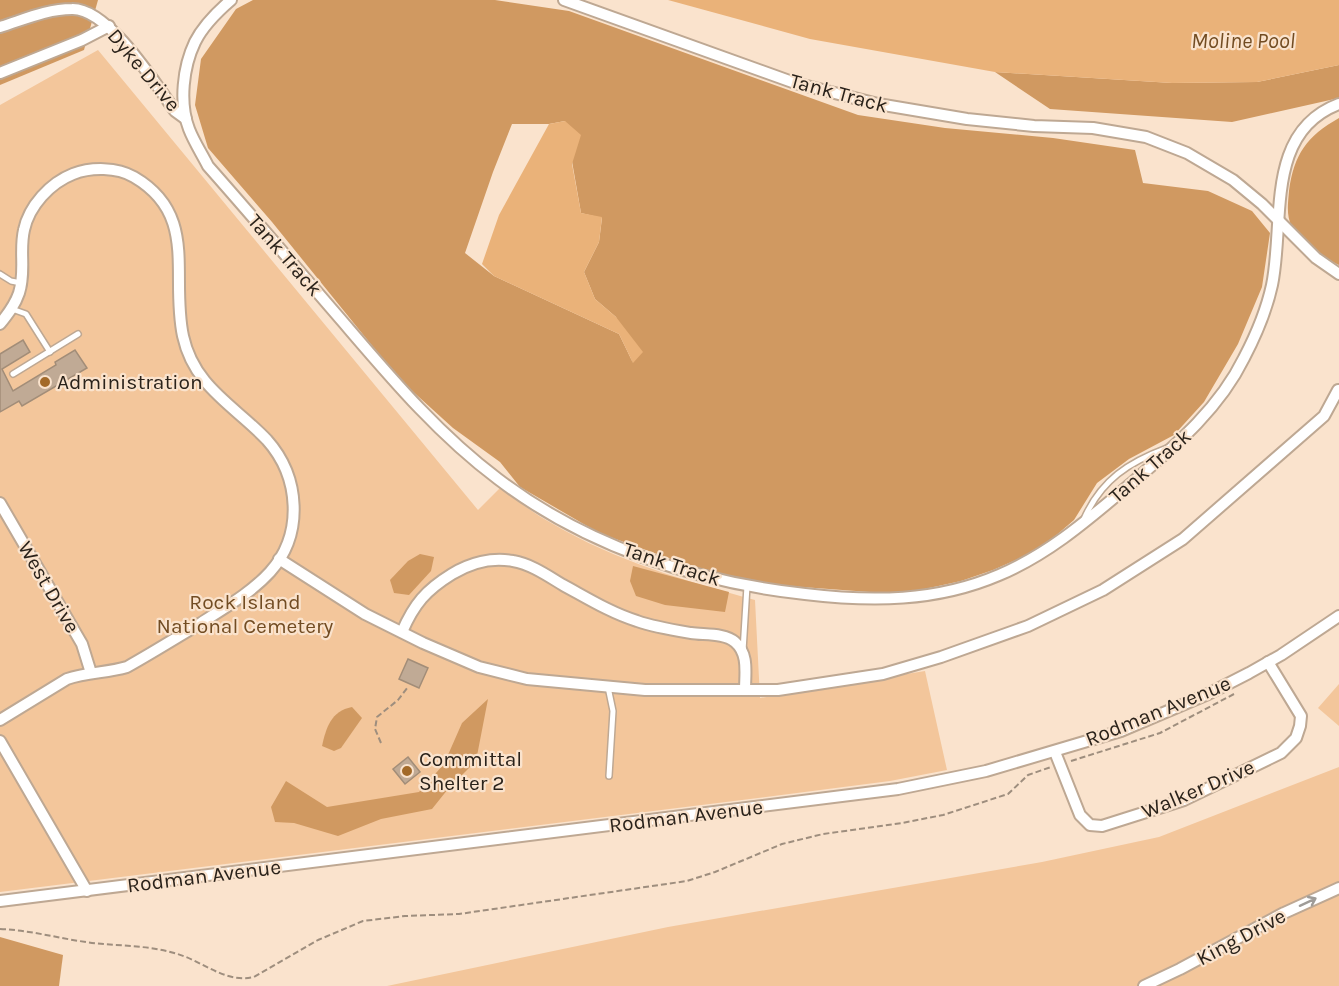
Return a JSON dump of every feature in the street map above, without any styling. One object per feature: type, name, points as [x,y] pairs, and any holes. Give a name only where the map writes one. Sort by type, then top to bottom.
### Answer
[{"type":"street","name":"Tank Track","points":[[231,0],[214,16],[195,42],[183,102],[189,130],[208,166],[423,413],[463,451],[528,500],[608,543],[700,576],[747,586],[859,600],[920,597],[951,591],[998,576],[1038,556],[1081,525],[1174,446],[1205,415],[1227,387],[1244,358],[1266,310],[1273,283],[1285,162],[1294,141],[1313,119],[1339,104]]},
{"type":"street","name":"Tank Track","points":[[564,0],[795,83],[878,105],[967,119],[1034,126],[1093,128],[1146,137],[1187,153],[1233,180],[1316,258],[1339,274]]},
{"type":"street","name":"Dyke Drive","points":[[0,27],[37,16],[74,9],[91,15],[109,27],[175,111],[186,119]]},
{"type":"street","points":[[0,73],[109,27]]},
{"type":"street","points":[[0,324],[12,309],[21,283],[24,270],[23,231],[28,217],[41,197],[72,174],[98,169],[129,174],[160,197],[176,226],[179,305],[184,338],[189,352],[204,380],[215,394],[266,439],[283,462],[293,490],[294,518],[287,543],[279,559],[271,571],[247,592],[146,657],[116,670],[79,675],[67,680],[0,720]]},
{"type":"street","points":[[279,559],[365,614],[402,632],[455,657],[528,679],[645,690],[778,690],[883,674],[941,657],[1028,626],[1103,590],[1191,532],[1324,416],[1338,390]]},
{"type":"street","name":"West Drive","points":[[0,503],[82,644],[91,673]]},
{"type":"street","points":[[402,632],[416,604],[445,578],[473,564],[485,561],[506,561],[530,567],[604,607],[638,622],[728,638],[735,642],[743,652],[745,690]]},
{"type":"street","name":"Rodman Avenue","points":[[0,901],[898,789],[986,771],[1121,731],[1208,694],[1268,662],[1339,616]]},
{"type":"street","name":"Walker Drive","points":[[1055,752],[1080,815],[1090,825],[1102,826],[1184,800],[1281,753],[1296,738],[1301,716],[1268,662]]},
{"type":"street","points":[[0,741],[87,891]]},
{"type":"street","name":"King Drive","points":[[1144,986],[1284,913],[1339,888]]},
{"type":"lane","points":[[0,274],[11,281],[21,283]]},
{"type":"lane","points":[[12,309],[26,314],[50,352]]},
{"type":"lane","points":[[13,374],[78,334]]},
{"type":"lane","points":[[1081,525],[1093,499],[1114,477],[1140,459],[1174,446]]},
{"type":"lane","points":[[743,652],[747,586]]},
{"type":"lane","points":[[608,687],[613,711],[609,776]]},
{"type":"path","points":[[381,742],[375,729],[377,717],[398,700],[408,687]]},
{"type":"path","points":[[0,929],[88,943],[154,948],[186,957],[228,977],[247,979],[318,940],[363,921],[405,916],[459,914],[687,881],[791,842],[824,834],[902,824],[943,815],[1008,794],[1028,775],[1160,733],[1241,690]]},
{"type":"green space","name":"Rock Island National Cemetery","points":[[98,50],[478,510],[500,488],[546,520],[601,549],[677,577],[755,600],[760,698],[925,671],[947,770],[890,781],[0,892],[0,105]]},
{"type":"green space","points":[[1339,684],[1339,726],[1318,708]]},
{"type":"green space","points":[[1339,767],[1339,986],[387,986],[668,927],[1042,862],[1159,837]]},
{"type":"shaded area","points":[[0,0],[98,0],[84,50],[0,85]]},
{"type":"shaded area","points":[[253,0],[495,0],[569,11],[858,115],[945,128],[1053,138],[1135,150],[1143,183],[1208,191],[1252,211],[1270,233],[1262,287],[1238,344],[1204,402],[1174,435],[1129,459],[1097,483],[1074,520],[1053,538],[1027,555],[961,581],[920,590],[883,593],[775,585],[715,575],[599,533],[520,487],[500,462],[453,428],[399,379],[272,222],[208,148],[195,105],[201,59],[236,9]],"holes":[[[565,121],[581,213],[602,218],[599,242],[584,272],[595,299],[616,317],[633,363],[619,334],[494,276],[465,253],[512,124],[549,124]]]},
{"type":"shaded area","points":[[1339,65],[1339,98],[1232,122],[1050,109],[995,72],[1172,83],[1257,82]]},
{"type":"shaded area","points":[[1339,118],[1339,265],[1319,254],[1301,239],[1290,223],[1288,209],[1291,178],[1304,147],[1318,132]]},
{"type":"shaded area","points":[[420,554],[434,557],[431,571],[409,595],[394,593],[390,580],[408,561]]},
{"type":"shaded area","points":[[633,566],[729,592],[725,612],[665,605],[636,596],[630,581]]},
{"type":"shaded area","points":[[488,699],[476,761],[432,809],[381,819],[338,836],[294,823],[275,822],[271,807],[286,781],[327,807],[419,792],[444,764],[462,723]]},
{"type":"shaded area","points":[[352,707],[362,718],[341,748],[334,751],[322,746],[325,733],[334,716]]},
{"type":"shaded area","points":[[0,937],[63,955],[59,986],[0,986]]},
{"type":"water","name":"Moline Pool","points":[[668,0],[1339,0],[1339,65],[1257,82],[1172,83],[995,72],[810,39]]},
{"type":"water","points":[[565,121],[581,135],[572,164],[581,213],[602,217],[599,242],[584,272],[595,299],[616,317],[643,352],[633,363],[619,334],[494,276],[482,264],[499,215],[549,124]]},
{"type":"building","name":"Administration","points":[[23,340],[30,352],[2,369],[13,391],[56,365],[55,362],[75,350],[87,368],[22,406],[19,401],[0,412],[0,354]]},
{"type":"building","points":[[408,659],[428,668],[419,688],[399,679]]},
{"type":"building","name":"Committal Shelter 2","points":[[408,757],[420,772],[405,784],[393,769]]},
{"type":"place","name":"Administration","points":[[45,382]]},
{"type":"place","name":"Committal Shelter 2","points":[[407,771]]}]
